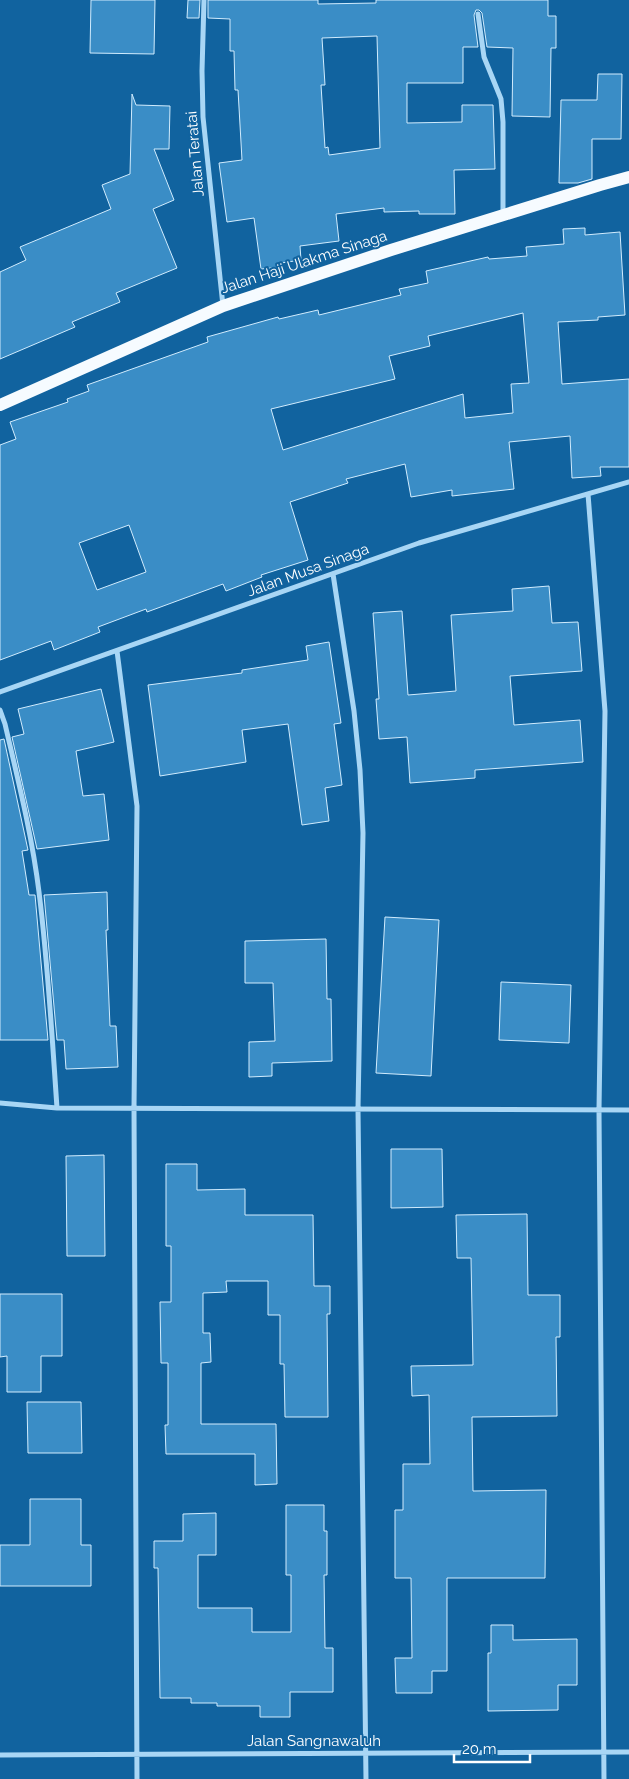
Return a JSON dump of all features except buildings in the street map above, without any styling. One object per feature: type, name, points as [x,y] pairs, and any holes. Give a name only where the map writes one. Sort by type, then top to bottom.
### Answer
[{"type":"main road","name":"Jalan Haji Ulakma Sinaga","points":[[0,405],[223,306],[503,214],[600,184],[629,178]]},
{"type":"street","name":"Jalan Teratai","points":[[204,0],[203,117],[223,306]]},
{"type":"street","points":[[478,14],[484,56],[501,99],[503,122],[503,214]]},
{"type":"street","name":"Jalan Musa Sinaga","points":[[0,692],[419,543],[629,482]]},
{"type":"street","points":[[588,494],[605,711],[599,1110],[604,1779]]},
{"type":"street","points":[[333,574],[354,711],[360,770],[362,833],[358,1109],[366,1779]]},
{"type":"street","points":[[117,651],[137,806],[134,1108],[137,1779]]},
{"type":"street","points":[[0,710],[27,818],[39,891],[58,1108]]},
{"type":"street","points":[[0,1103],[58,1108],[629,1110]]},
{"type":"street","name":"Jalan Sangnawaluh","points":[[0,1755],[629,1752]]}]
